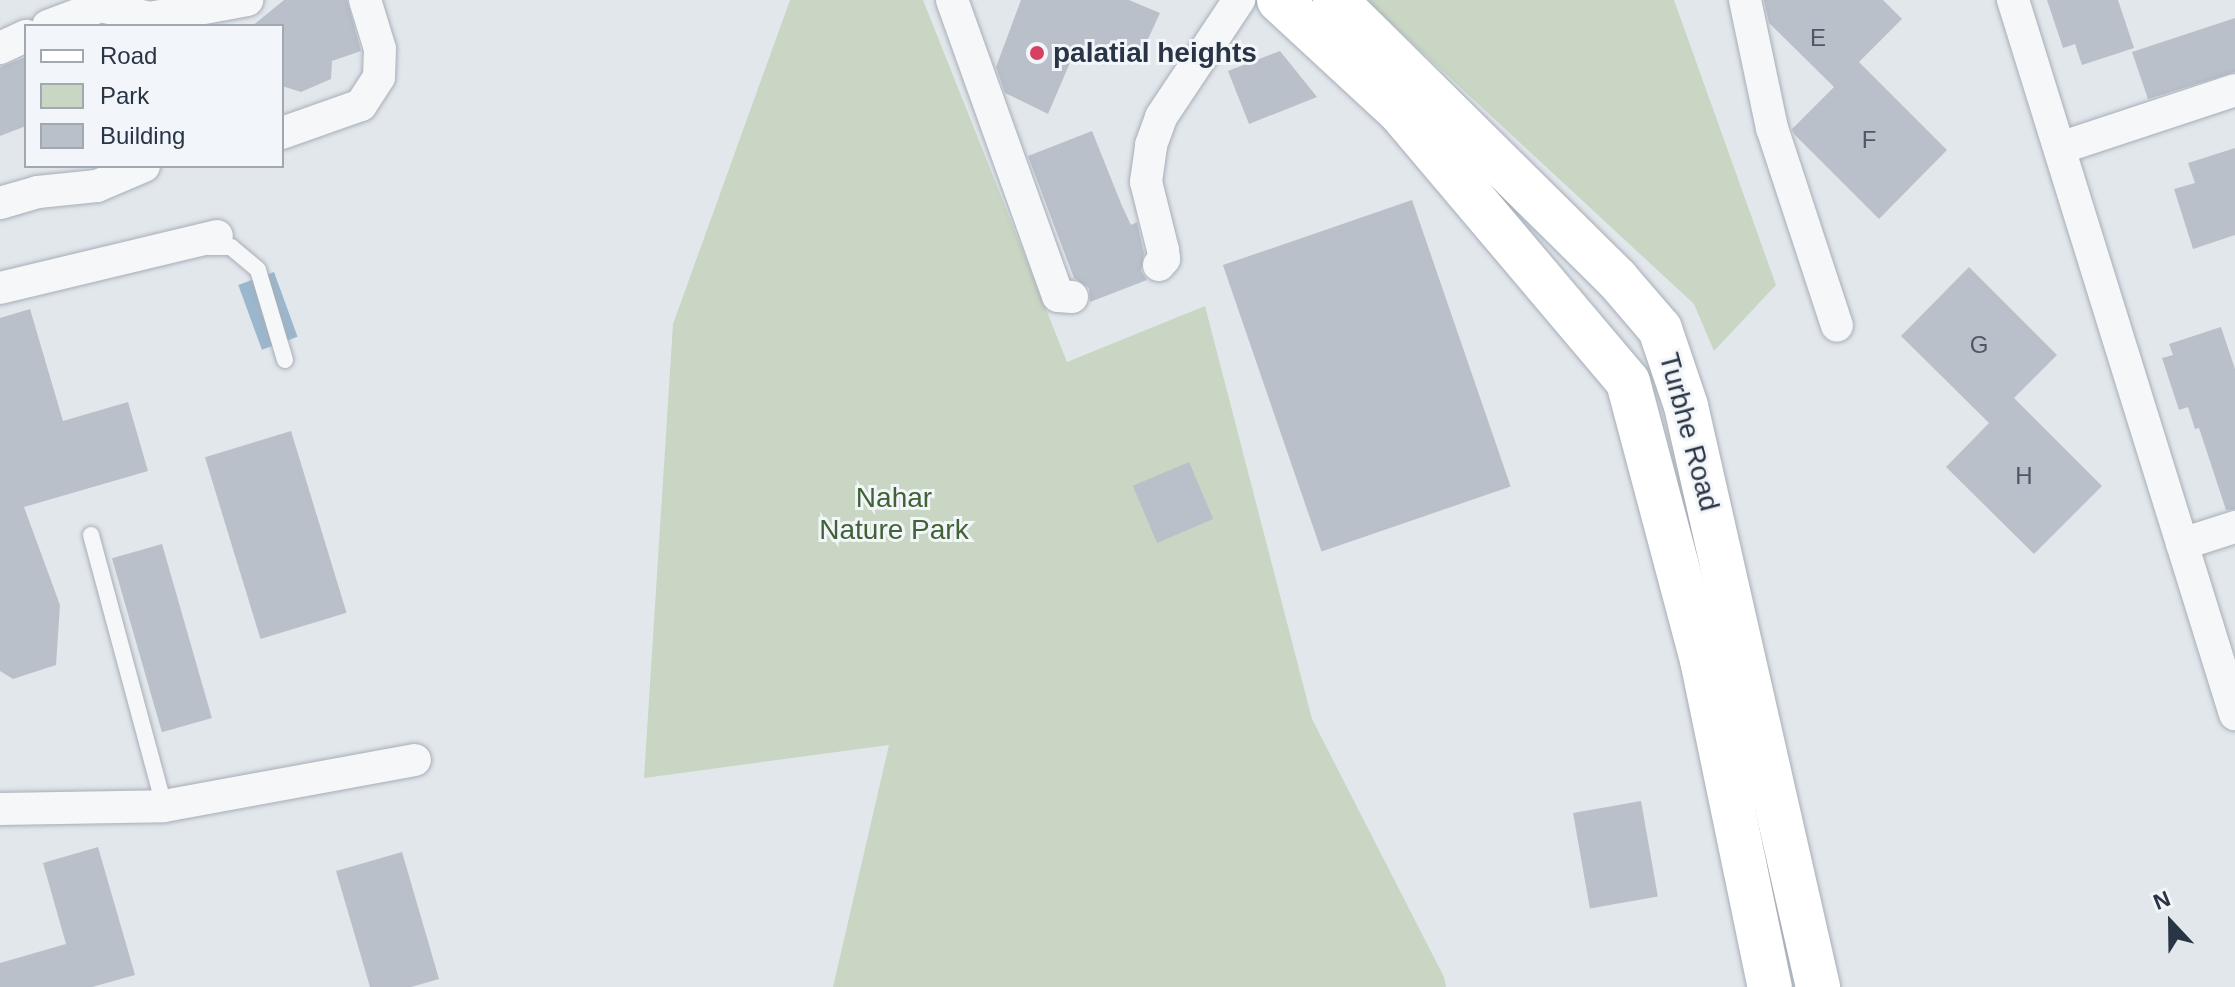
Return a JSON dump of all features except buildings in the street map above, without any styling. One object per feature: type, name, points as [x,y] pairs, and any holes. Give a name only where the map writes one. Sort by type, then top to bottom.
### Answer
[{"type":"street","points":[[53,24],[101,6],[150,18],[247,0]]},
{"type":"street","points":[[284,132],[361,105],[379,77],[380,49],[365,0]]},
{"type":"street","points":[[952,0],[1058,296],[1072,297]]},
{"type":"street","points":[[1279,0],[1409,96],[1628,382],[1702,660],[1770,987]]},
{"type":"street","name":"Turbhe Road","points":[[1335,0],[1409,96],[1617,279],[1660,329],[1686,406],[1818,987]]},
{"type":"street","points":[[1745,0],[1772,128],[1837,326]]},
{"type":"street","points":[[2013,0],[2235,714]]},
{"type":"street","points":[[1159,265],[1164,259],[1163,250],[1146,182],[1151,145],[1161,117],[1233,2]]},
{"type":"street","points":[[0,48],[24,37]]},
{"type":"street","points":[[2060,148],[2235,90]]},
{"type":"street","points":[[0,203],[38,192],[97,186],[139,168]]},
{"type":"street","points":[[0,288],[217,236]]},
{"type":"street","points":[[1614,365],[1660,329]]},
{"type":"street","points":[[2182,544],[2235,527]]},
{"type":"street","points":[[0,809],[164,806],[415,760]]},
{"type":"lane","points":[[0,297],[204,247],[231,247],[258,270],[285,360]]},
{"type":"lane","points":[[91,535],[164,806]]},
{"type":"green space","name":"Nahar Nature Park","points":[[790,0],[923,0],[1067,362],[1205,306],[1312,719],[1444,977],[1446,987],[833,987],[889,745],[644,778],[673,324]]},
{"type":"green space","points":[[1366,0],[1674,0],[1776,285],[1714,351],[1694,304]]},
{"type":"water","points":[[274,272],[298,337],[262,350],[238,285]]},
{"type":"place","name":"palatial heights","points":[[1037,53]]}]
